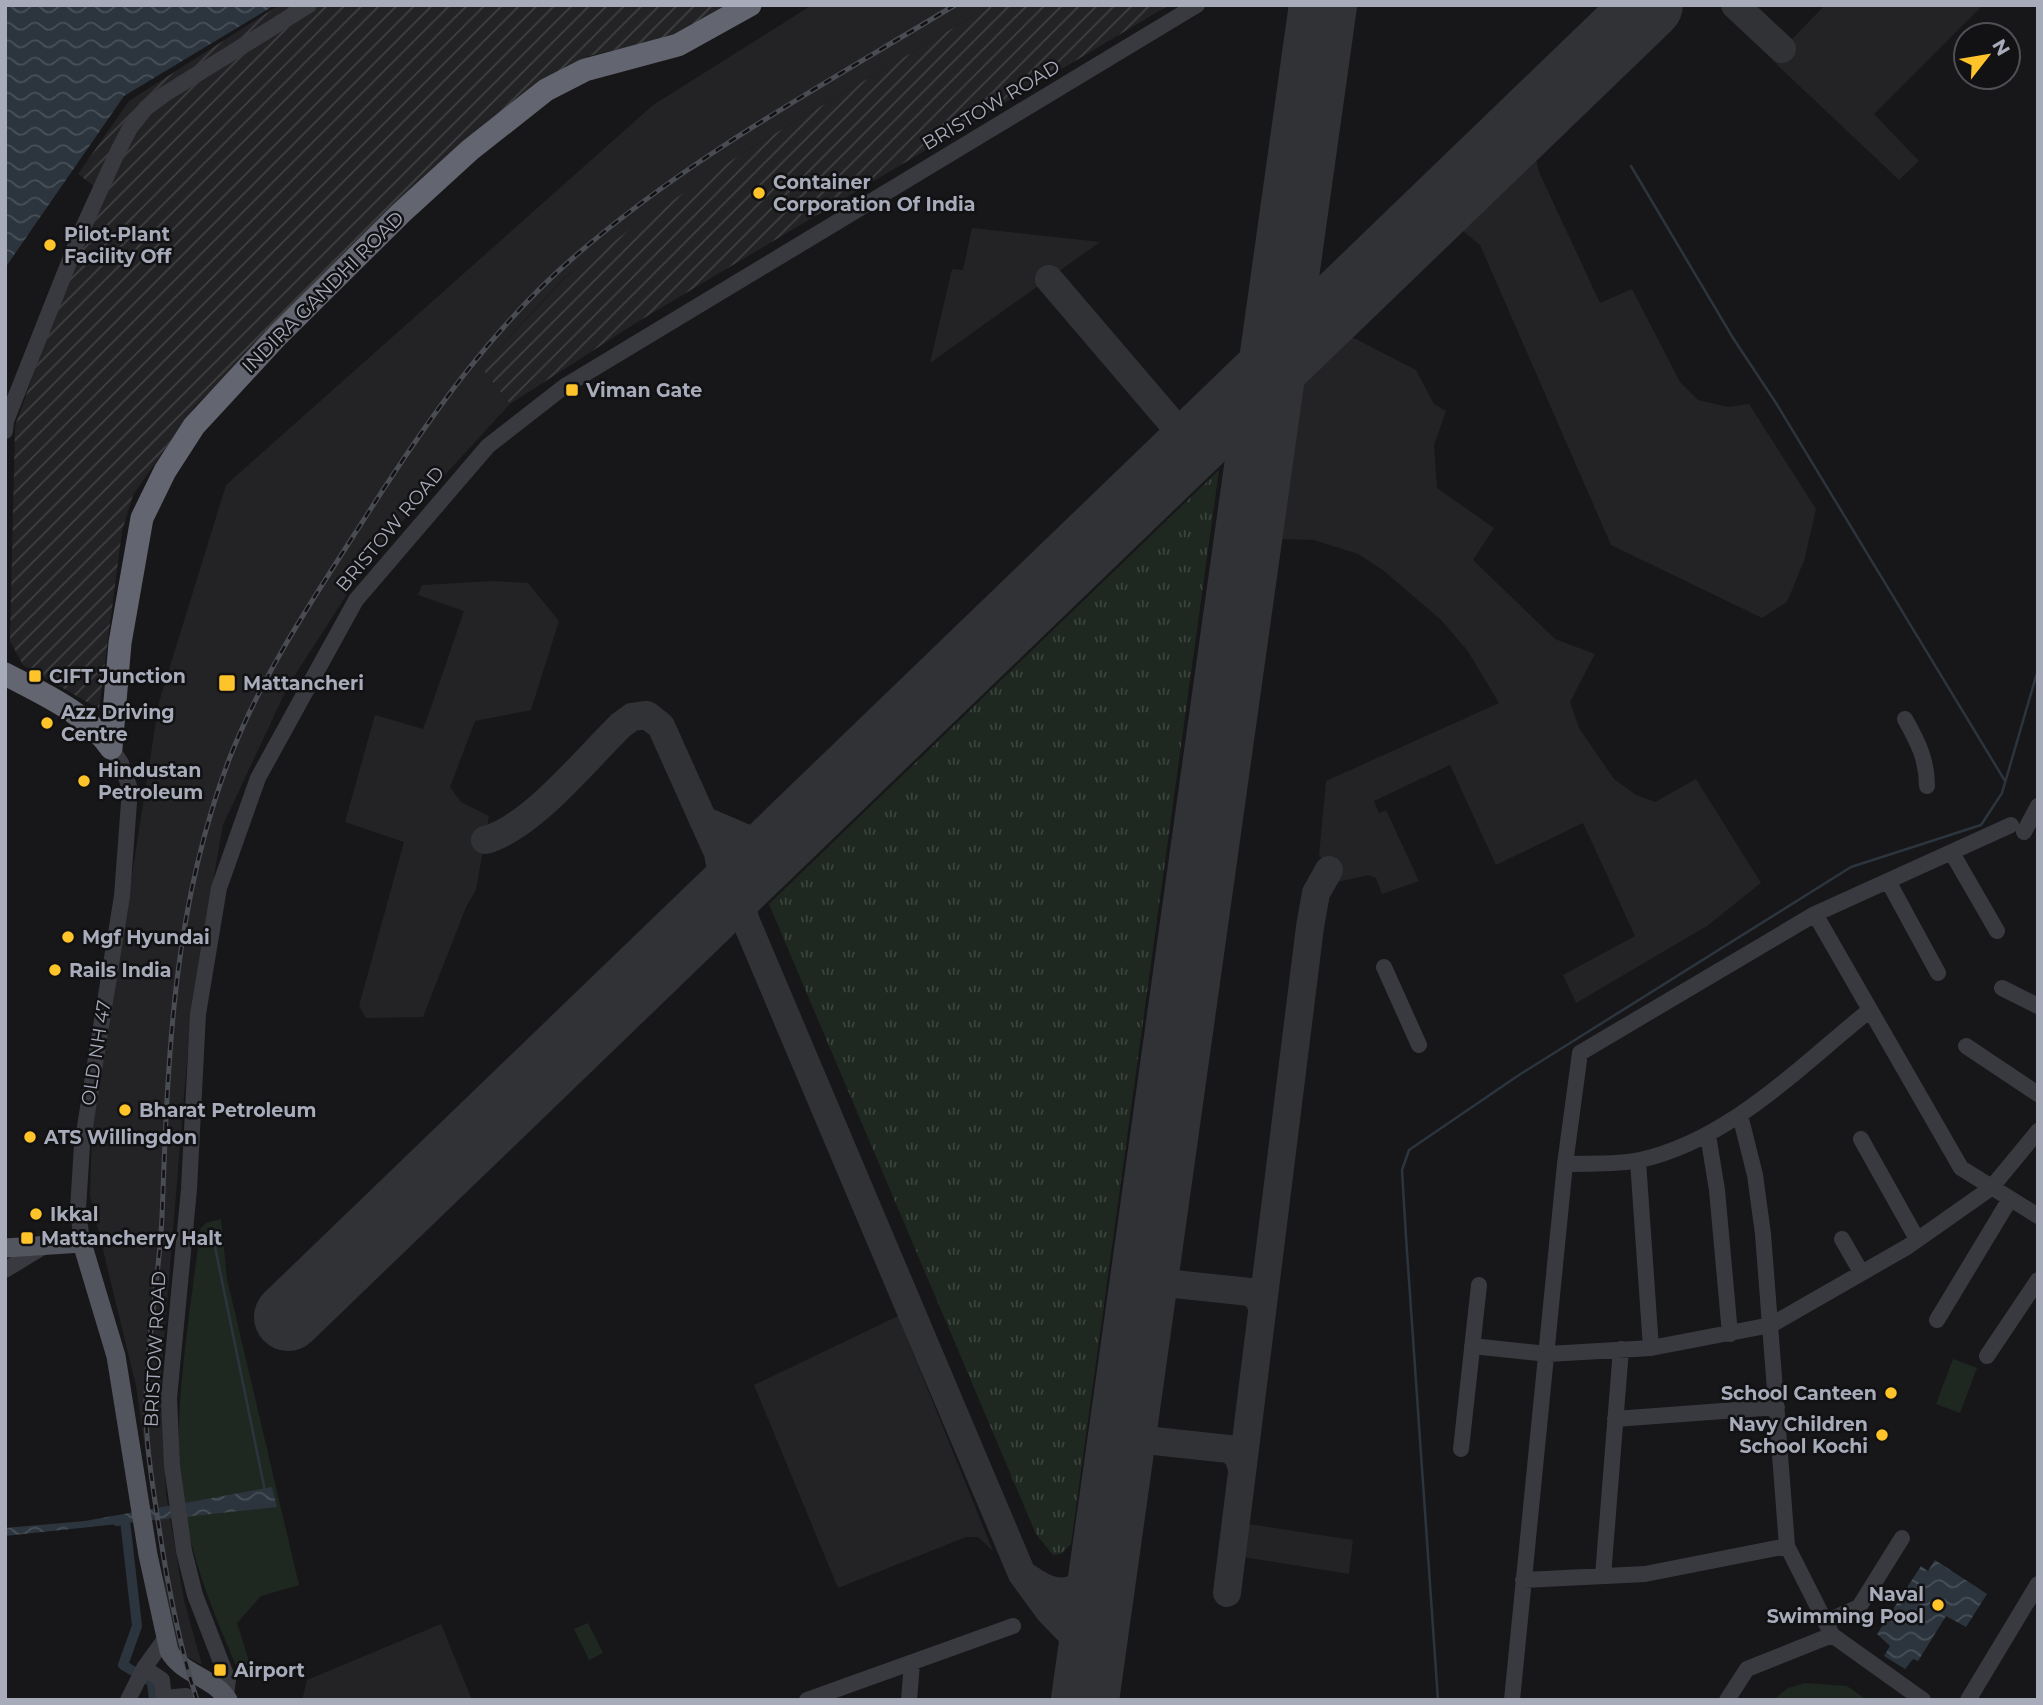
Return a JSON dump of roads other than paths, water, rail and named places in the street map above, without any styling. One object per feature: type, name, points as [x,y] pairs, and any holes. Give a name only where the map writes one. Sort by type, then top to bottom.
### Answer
[{"type":"highway","name":"INDIRA GANDHI ROAD","points":[[111,748],[120,643],[142,518],[165,471],[194,426],[278,335],[401,213],[470,150],[546,90],[585,70],[678,45],[750,5]]},
{"type":"highway","name":"OLD NH 47","points":[[5,674],[76,716],[103,737],[111,748]]},
{"type":"main road","points":[[5,1248],[82,1243]]},
{"type":"main road","name":"OLD NH 47","points":[[82,1243],[116,1356],[148,1555],[165,1639],[175,1662],[227,1698]]},
{"type":"street","points":[[5,431],[5,421],[80,232],[130,128],[146,108],[165,94],[309,5]]},
{"type":"street","name":"BRISTOW ROAD","points":[[227,1698],[228,1680],[195,1595],[181,1524],[172,1466],[169,1398],[189,1189],[198,1014],[219,888],[258,778],[356,600],[488,446],[565,386],[1197,5]]},
{"type":"street","points":[[1905,719],[1918,741],[1927,767],[1927,786]]},
{"type":"street","name":"OLD NH 47","points":[[82,1243],[78,1209],[82,1144],[121,896],[130,789],[121,763],[111,748]]},
{"type":"street","points":[[1512,1700],[1565,1164],[1580,1053],[1815,914],[1952,853],[2018,829],[2038,806]]},
{"type":"street","points":[[1952,853],[1997,931]]},
{"type":"street","points":[[1888,881],[1938,973]]},
{"type":"street","points":[[1815,914],[1961,1168],[2038,1216]]},
{"type":"street","points":[[1384,967],[1419,1045]]},
{"type":"street","points":[[2001,988],[2038,1006]]},
{"type":"street","points":[[1565,1164],[1638,1161],[1708,1135],[1740,1115],[1870,1010]]},
{"type":"street","points":[[1966,1046],[2038,1094]]},
{"type":"street","points":[[1740,1115],[1755,1175],[1772,1325],[1787,1546],[1828,1628],[1923,1700]]},
{"type":"street","points":[[1472,1346],[1548,1354],[1651,1348],[1772,1325],[1917,1239],[1992,1188],[2038,1131]]},
{"type":"street","points":[[1708,1135],[1717,1191],[1730,1334]]},
{"type":"street","points":[[1861,1139],[1917,1239]]},
{"type":"street","points":[[1638,1161],[1651,1348]]},
{"type":"street","points":[[1937,1320],[2010,1199]]},
{"type":"street","points":[[1842,1239],[1861,1272]]},
{"type":"street","points":[[5,1270],[43,1247]]},
{"type":"street","points":[[1987,1356],[2038,1280]]},
{"type":"street","points":[[1461,1449],[1479,1285]]},
{"type":"street","points":[[1603,1576],[1621,1349]]},
{"type":"street","points":[[1615,1419],[1777,1407]]},
{"type":"street","points":[[1727,1700],[1747,1670],[1828,1628],[1859,1607],[1902,1538]]},
{"type":"street","points":[[1523,1580],[1645,1574],[1787,1546]]},
{"type":"street","points":[[1968,1700],[2038,1584]]},
{"type":"street","points":[[807,1700],[1013,1626]]},
{"type":"street","points":[[128,1700],[144,1668],[165,1639]]},
{"type":"street","points":[[909,1700],[912,1663]]},
{"type":"street","points":[[144,1668],[162,1680],[164,1699],[186,1696],[189,1700]]},
{"type":"water","points":[[5,5],[275,5],[124,96],[5,268]]},
{"type":"water","points":[[272,1487],[277,1507],[5,1536],[5,1528],[85,1521]]},
{"type":"water","name":"Naval Swimming Pool","points":[[1935,1560],[1987,1594],[1966,1627],[1946,1616],[1918,1661],[1913,1659],[1905,1669],[1884,1656],[1890,1646],[1877,1634],[1921,1566],[1928,1571]]},
{"type":"waterway","points":[[1631,166],[1733,338],[1776,403],[2005,781]]},
{"type":"waterway","points":[[1438,1700],[1402,1170],[1409,1150],[1519,1075],[1851,867],[1981,825],[2002,793],[2037,673]]},
{"type":"waterway","points":[[213,1237],[265,1491]]},
{"type":"waterway","points":[[117,1521],[125,1520],[137,1626],[123,1665],[152,1682],[154,1700]]},
{"type":"railway","points":[[197,1700],[179,1634],[161,1544],[148,1445],[147,1377],[160,1240],[176,984],[196,870],[211,814],[244,724],[294,630],[392,476],[463,376],[515,314],[574,257],[664,187],[759,123],[955,5]]},
{"type":"place","name":"Container Corporation Of India","points":[[759,193]]},
{"type":"place","name":"Pilot-Plant Facility Off","points":[[50,245]]},
{"type":"place","name":"Viman Gate","points":[[572,390]]},
{"type":"place","name":"CIFT Junction","points":[[35,676]]},
{"type":"place","name":"Mattancheri","points":[[227,683]]},
{"type":"place","name":"Azz Driving Centre","points":[[47,723]]},
{"type":"place","name":"Hindustan Petroleum","points":[[84,781]]},
{"type":"place","name":"Mgf Hyundai","points":[[68,937]]},
{"type":"place","name":"Rails India","points":[[55,970]]},
{"type":"place","name":"Bharat Petroleum","points":[[125,1110]]},
{"type":"place","name":"ATS Willingdon","points":[[30,1137]]},
{"type":"place","name":"Ikkal","points":[[36,1214]]},
{"type":"place","name":"Mattancherry Halt","points":[[27,1238]]},
{"type":"place","name":"School Canteen","points":[[1891,1393]]},
{"type":"place","name":"Navy Children School Kochi","points":[[1882,1435]]},
{"type":"place","name":"Naval Swimming Pool","points":[[1938,1605]]},
{"type":"place","name":"Airport","points":[[220,1670]]}]
